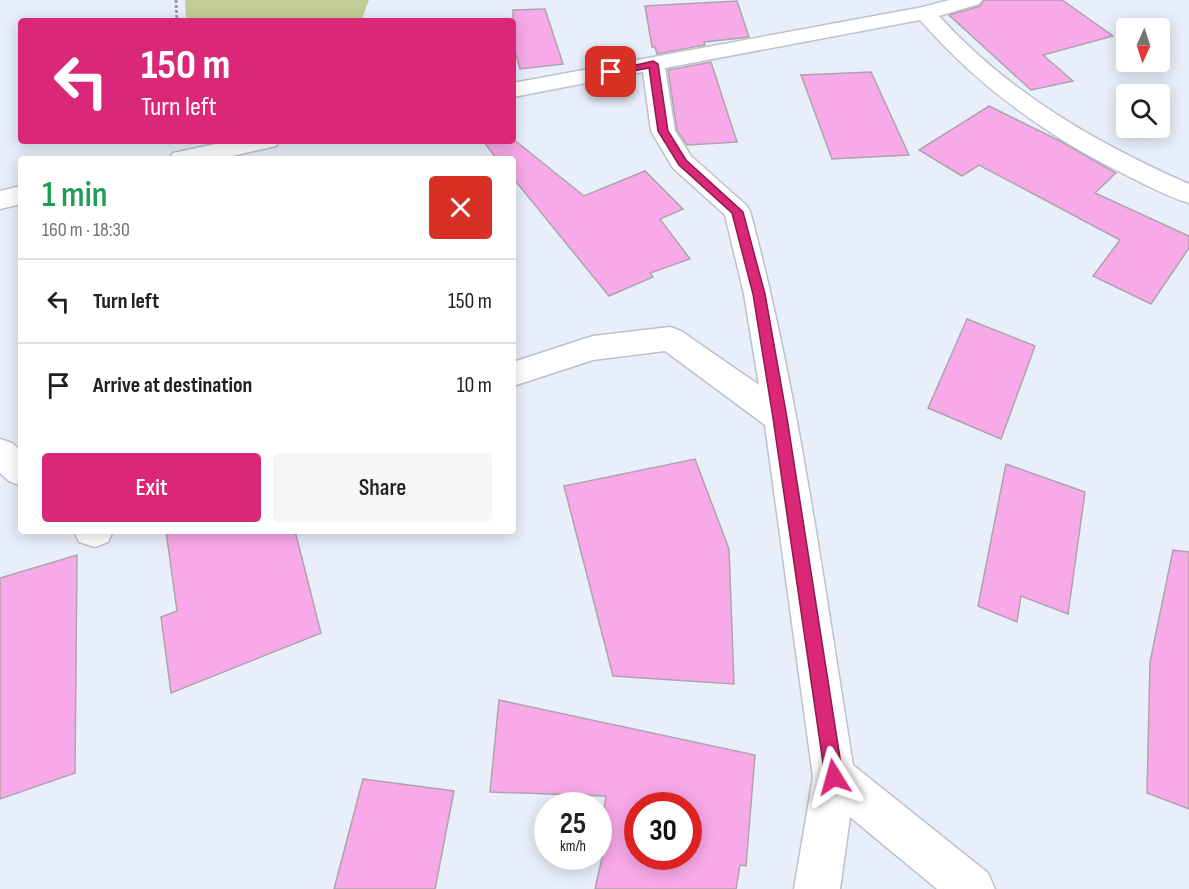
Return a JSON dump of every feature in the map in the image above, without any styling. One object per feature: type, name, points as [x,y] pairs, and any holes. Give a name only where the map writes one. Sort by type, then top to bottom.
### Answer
[{"type":"street","points":[[516,89],[925,13],[972,0]]},
{"type":"street","points":[[925,13],[948,41],[1000,87],[1074,137],[1156,180],[1189,194]]},
{"type":"street","points":[[653,64],[663,131],[682,162],[737,212],[759,294],[834,777],[817,889]]},
{"type":"street","points":[[196,156],[253,144]]},
{"type":"street","points":[[0,200],[18,196]]},
{"type":"street","points":[[516,373],[593,348],[670,339],[780,418]]},
{"type":"street","points":[[0,453],[18,468]]},
{"type":"street","points":[[834,777],[972,889]]},
{"type":"path","points":[[176,0],[177,18]]},
{"type":"green space","points":[[185,0],[369,0],[362,18],[186,18]]},
{"type":"building","points":[[984,0],[1062,0],[1113,36],[1043,55],[1073,81],[1031,90],[949,15],[980,6]]},
{"type":"building","points":[[737,1],[749,37],[704,42],[705,45],[657,54],[655,47],[652,47],[645,6]]},
{"type":"building","points":[[545,9],[563,64],[520,69],[516,55],[516,18],[513,18],[513,10]]},
{"type":"building","points":[[711,62],[737,142],[687,145],[677,130],[668,70]]},
{"type":"building","points":[[871,72],[909,155],[832,159],[801,75]]},
{"type":"building","points":[[989,106],[1060,141],[1116,173],[1095,193],[1189,236],[1189,248],[1151,304],[1093,276],[1120,240],[979,165],[962,176],[919,150]]},
{"type":"building","points":[[516,141],[584,196],[645,171],[683,209],[660,219],[690,259],[650,273],[653,277],[609,296],[516,182],[516,156],[495,156],[485,144],[516,144]]},
{"type":"building","points":[[967,319],[1035,346],[1001,439],[928,408]]},
{"type":"building","points":[[695,459],[729,549],[734,684],[613,676],[564,486]]},
{"type":"building","points":[[1006,464],[1085,492],[1068,614],[1021,596],[1017,622],[978,606]]},
{"type":"building","points":[[166,534],[296,534],[321,633],[171,693],[161,617],[177,611]]},
{"type":"building","points":[[1173,550],[1189,552],[1189,809],[1147,793],[1150,662]]},
{"type":"building","points":[[77,555],[75,773],[0,799],[0,578]]},
{"type":"building","points":[[499,700],[755,755],[746,866],[740,865],[736,889],[595,889],[599,870],[612,870],[612,792],[490,792]]},
{"type":"building","points":[[363,779],[454,791],[435,889],[334,889]]},
{"type":"route","points":[[611,72],[653,64],[663,131],[682,162],[737,212],[759,294],[834,777]]}]
